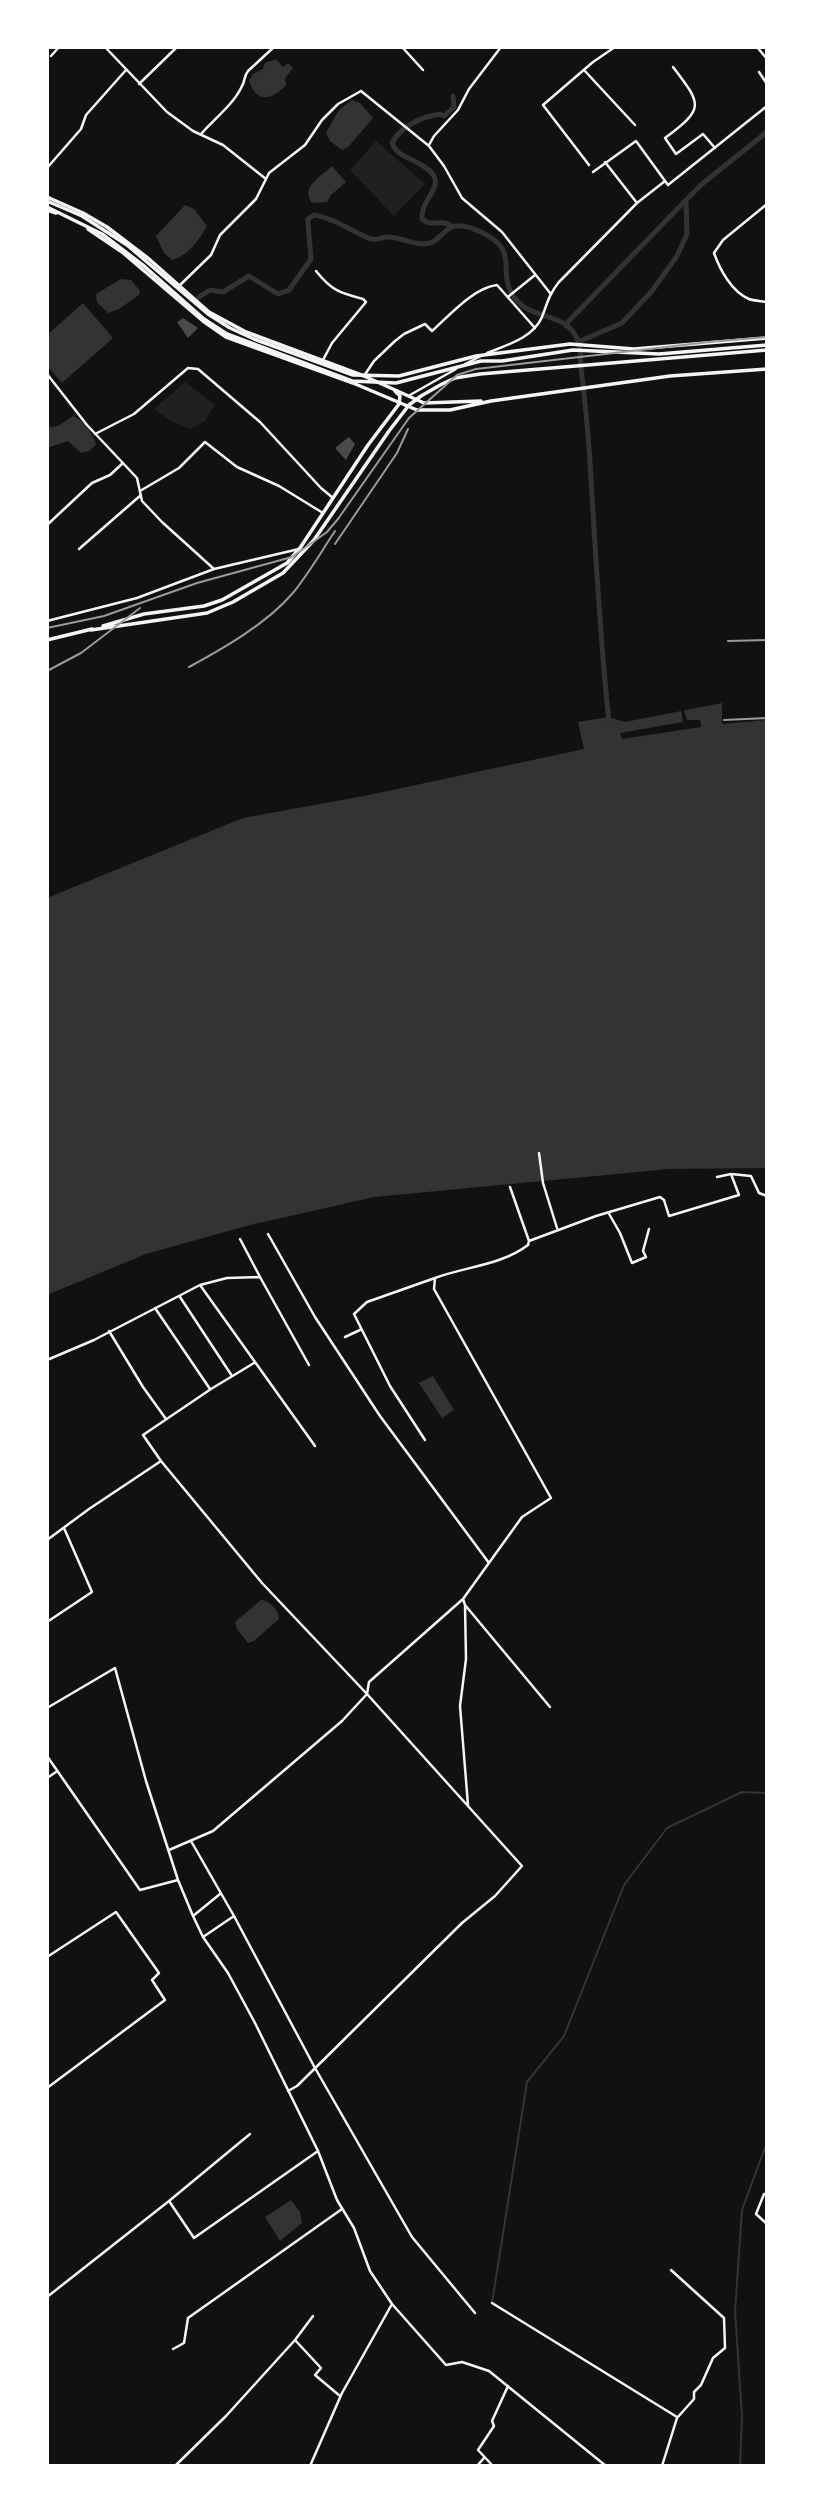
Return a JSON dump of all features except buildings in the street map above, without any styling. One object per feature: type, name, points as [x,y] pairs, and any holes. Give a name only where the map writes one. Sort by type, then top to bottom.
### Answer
[{"type":"main road","points":[[47,199],[83,213],[107,227],[129,242],[209,312],[232,325],[364,376],[408,397],[433,404],[491,401]]},
{"type":"main road","points":[[47,199],[116,237],[208,314],[230,328],[354,375],[399,376],[476,356],[570,344],[634,349],[767,338]]},
{"type":"main road","points":[[47,208],[102,234],[144,266],[204,319],[227,334],[352,381],[396,383],[481,361],[502,361],[573,350],[659,354],[767,347]]},
{"type":"main road","points":[[47,208],[109,242],[202,321],[226,337],[353,383],[417,410],[450,410],[491,401],[682,375],[767,369]]},
{"type":"main road","points":[[91,629],[207,613],[233,602],[283,573],[314,540],[401,414],[421,396],[455,378],[767,347]]},
{"type":"main road","points":[[47,640],[144,614],[204,606],[222,600],[287,563],[399,404],[400,396],[395,391]]},
{"type":"street","points":[[51,56],[60,47]]},
{"type":"street","points":[[105,47],[167,112],[200,135],[223,145],[266,178]]},
{"type":"street","points":[[139,84],[177,47]]},
{"type":"street","points":[[200,135],[235,97],[244,84],[248,71],[274,47]]},
{"type":"street","points":[[402,47],[423,70]]},
{"type":"street","points":[[429,146],[502,47]]},
{"type":"street","points":[[589,165],[543,105],[615,47]]},
{"type":"street","points":[[757,47],[767,59]]},
{"type":"street","points":[[673,67],[694,96],[696,105],[691,117],[665,138],[676,154],[703,134],[715,148]]},
{"type":"street","points":[[47,168],[81,129],[89,112],[126,70]]},
{"type":"street","points":[[584,70],[635,125]]},
{"type":"street","points":[[759,72],[767,84]]},
{"type":"street","points":[[179,285],[215,250],[217,239],[256,199],[273,169],[309,140],[318,125],[338,103],[361,91],[429,146],[462,198],[502,232],[550,293]]},
{"type":"street","points":[[593,172],[636,141],[668,185],[767,106]]},
{"type":"street","points":[[605,163],[637,203]]},
{"type":"street","points":[[408,397],[474,359],[530,334],[541,319],[550,293],[637,203],[665,181]]},
{"type":"street","points":[[767,204],[723,240],[714,253],[731,285],[749,299],[767,302]]},
{"type":"street","points":[[316,271],[339,293],[366,302],[332,343],[322,362]]},
{"type":"street","points":[[509,296],[535,275]]},
{"type":"street","points":[[364,376],[386,349],[404,334],[425,324],[432,331],[490,286],[497,285],[536,328]]},
{"type":"street","points":[[95,434],[134,414],[188,368],[198,369],[260,422],[333,498]]},
{"type":"street","points":[[47,374],[95,434],[137,478],[142,501],[215,569]]},
{"type":"street","points":[[79,549],[141,493],[179,468],[205,442],[237,467],[279,486],[323,513]]},
{"type":"street","points":[[47,525],[92,483],[110,475],[123,463]]},
{"type":"street","points":[[47,621],[137,598],[215,569],[300,548]]},
{"type":"street","points":[[539,1153],[543,1183],[557,1229]]},
{"type":"street","points":[[717,1177],[731,1174],[751,1176],[759,1193],[767,1196]]},
{"type":"street","points":[[425,1440],[390,1386],[354,1314],[368,1302],[458,1269],[483,1265],[519,1251],[527,1246],[529,1241],[557,1229],[608,1212],[660,1197],[664,1199],[669,1216],[739,1195],[731,1174]]},
{"type":"street","points":[[510,1187],[529,1241]]},
{"type":"street","points":[[608,1212],[632,1263],[646,1257],[643,1251],[649,1229]]},
{"type":"street","points":[[268,1234],[311,1311],[380,1416],[489,1563]]},
{"type":"street","points":[[240,1239],[309,1365]]},
{"type":"street","points":[[47,1360],[94,1340],[200,1285],[227,1278],[260,1277]]},
{"type":"street","points":[[169,1850],[213,1831],[342,1721],[366,1694],[369,1682],[463,1600],[522,1517],[551,1498],[439,1299],[434,1289],[435,1278]]},
{"type":"street","points":[[200,1285],[316,1446]]},
{"type":"street","points":[[179,1296],[232,1376]]},
{"type":"street","points":[[155,1308],[211,1389]]},
{"type":"street","points":[[345,1337],[360,1330]]},
{"type":"street","points":[[109,1331],[166,1419]]},
{"type":"street","points":[[254,1363],[143,1435],[161,1461],[262,1583],[522,1866],[495,1896],[462,1923],[297,2086],[288,2091]]},
{"type":"street","points":[[47,1540],[89,1508],[161,1461]]},
{"type":"street","points":[[47,1622],[92,1592],[64,1528]]},
{"type":"street","points":[[463,1600],[550,1707]]},
{"type":"street","points":[[465,1605],[466,1659],[460,1706],[469,1807]]},
{"type":"street","points":[[47,1708],[115,1668],[146,1781],[178,1880],[193,1916],[203,1937],[228,1973],[318,2151],[342,2209],[354,2228],[370,2271],[392,2304],[446,2365],[462,2362],[489,2371],[606,2466]]},
{"type":"street","points":[[47,1756],[140,1890],[178,1880]]},
{"type":"street","points":[[47,1779],[57,1771]]},
{"type":"street","points":[[191,1841],[315,2068],[412,2237],[475,2313]]},
{"type":"street","points":[[193,1916],[220,1894]]},
{"type":"street","points":[[47,1957],[116,1912],[159,1973],[152,1980],[165,2000],[47,2088]]},
{"type":"street","points":[[203,1937],[234,1916]]},
{"type":"street","points":[[47,2297],[250,2134]]},
{"type":"street","points":[[169,2201],[194,2238],[318,2151]]},
{"type":"street","points":[[767,2195],[764,2194],[756,2214],[767,2224]]},
{"type":"street","points":[[173,2349],[184,2343],[188,2318],[342,2209]]},
{"type":"street","points":[[662,2466],[677,2418],[694,2399],[694,2392],[701,2385],[713,2358],[724,2351],[725,2323],[721,2315],[671,2270]]},
{"type":"street","points":[[492,2302],[677,2418]]},
{"type":"street","points":[[310,2466],[341,2396],[392,2304]]},
{"type":"street","points":[[175,2466],[226,2416],[295,2340],[313,2316]]},
{"type":"street","points":[[295,2340],[321,2368],[316,2375],[341,2396]]},
{"type":"street","points":[[493,2466],[478,2450],[494,2426],[492,2421],[508,2386]]},
{"type":"street","points":[[477,2466],[484,2458]]},
{"type":"shaded area","points":[[276,59],[283,67],[288,63],[293,68],[285,78],[286,85],[275,94],[261,96],[249,81],[253,74],[263,69],[265,63]]},
{"type":"shaded area","points":[[352,100],[360,103],[373,118],[348,147],[342,150],[330,141],[326,133],[339,110]]},
{"type":"shaded area","points":[[376,141],[425,184],[394,216],[350,170]]},
{"type":"shaded area","points":[[332,166],[346,182],[327,202],[312,203],[309,197],[310,187]]},
{"type":"shaded area","points":[[185,205],[194,209],[207,226],[188,251],[172,260],[164,253],[156,236]]},
{"type":"shaded area","points":[[121,279],[131,280],[140,291],[139,295],[108,313],[97,302],[96,294]]},
{"type":"shaded area","points":[[83,303],[113,338],[62,383],[47,366],[47,335]]},
{"type":"shaded area","points":[[185,382],[215,405],[205,421],[190,429],[171,421],[154,409]]},
{"type":"shaded area","points":[[73,416],[87,428],[96,445],[81,453],[68,441],[47,448],[47,426],[58,426]]},
{"type":"shaded area","points":[[722,703],[722,724],[767,720],[767,1168],[669,1169],[374,1197],[246,1226],[146,1254],[47,1295],[47,898],[243,818],[369,795],[584,749],[578,722],[608,717],[625,722]]},
{"type":"shaded area","points":[[433,1376],[454,1410],[442,1418],[419,1383]]},
{"type":"shaded area","points":[[261,1600],[273,1606],[279,1619],[248,1643],[235,1622]]},
{"type":"shaded area","points":[[291,2200],[300,2212],[302,2223],[280,2241],[265,2217]]},
{"type":"pier","points":[[681,708],[687,720],[700,720],[701,727],[622,739],[620,733],[683,722]]},
{"type":"waterway","points":[[451,226],[429,223],[422,219],[433,190],[434,177],[429,170],[399,153],[392,143],[412,123],[433,115],[444,116],[454,107],[453,96]]},
{"type":"waterway","points":[[578,342],[622,323],[652,291],[677,256],[687,234],[686,200],[767,132]]},
{"type":"waterway","points":[[565,325],[686,200]]},
{"type":"waterway","points":[[199,297],[210,290],[223,292],[249,276],[278,294],[289,290],[311,259],[308,219],[314,215],[335,221],[373,240],[393,237],[424,244],[437,239],[451,227],[458,226],[481,232],[501,246],[506,261],[508,285],[519,303],[565,324],[579,344],[609,722]]},
{"type":"waterway","points":[[492,2303],[527,2082],[564,2036],[624,1885],[667,1828],[742,1792],[767,1793]]},
{"type":"waterway","points":[[740,2466],[742,2416],[735,2311],[742,2210],[767,2142]]},
{"type":"railway","points":[[47,628],[104,616],[197,583],[292,557],[327,532],[409,418],[457,375],[476,369],[767,337]]},
{"type":"railway","points":[[335,544],[397,453],[408,429]]},
{"type":"railway","points":[[189,667],[244,635],[282,605],[304,579],[335,531]]},
{"type":"railway","points":[[47,671],[81,653],[140,608]]},
{"type":"railway","points":[[728,641],[767,640]]},
{"type":"railway","points":[[724,720],[767,718]]}]
